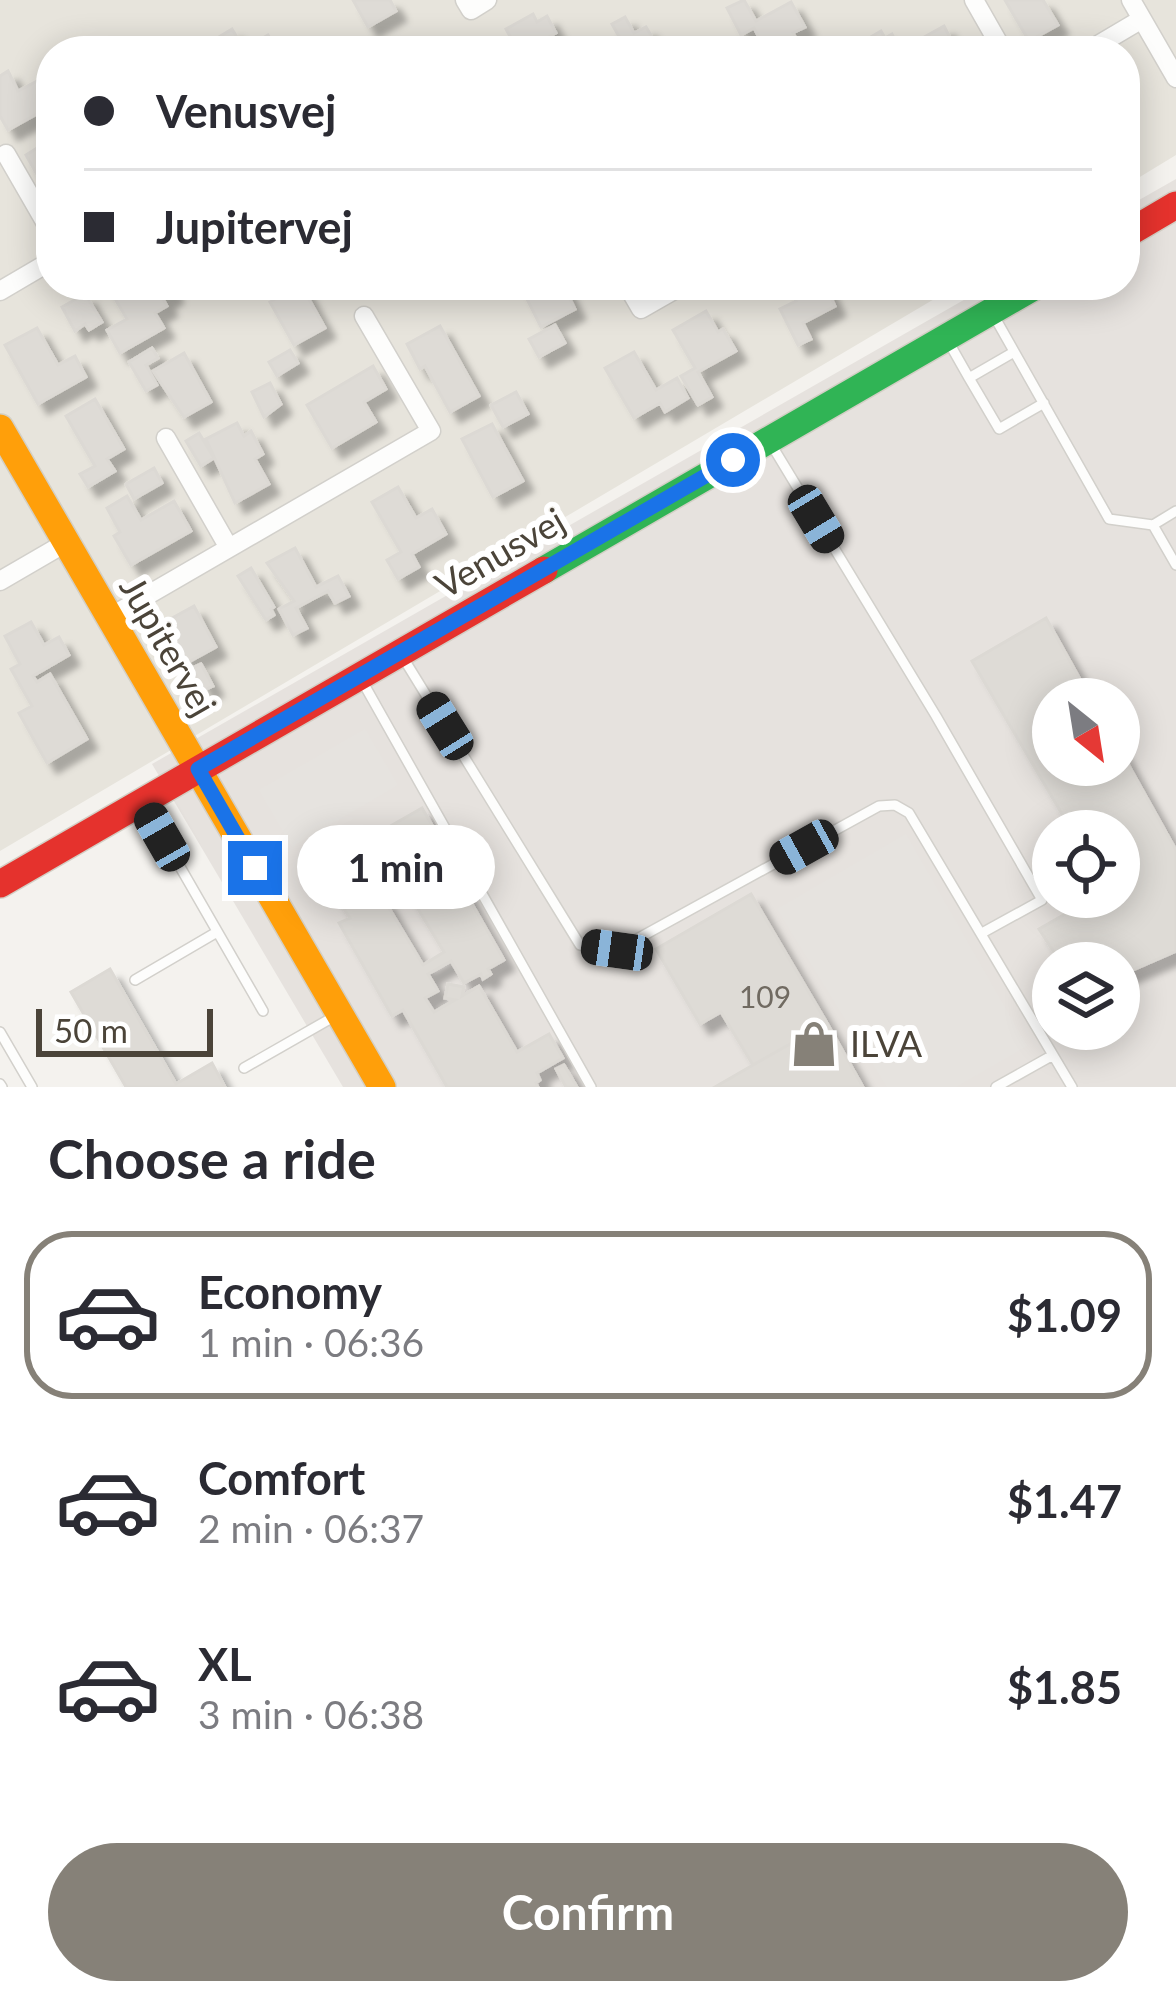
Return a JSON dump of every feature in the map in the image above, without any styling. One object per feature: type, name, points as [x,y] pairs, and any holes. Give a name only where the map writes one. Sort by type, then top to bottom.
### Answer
[{"type":"street","points":[[465,0],[471,10],[488,0]]},
{"type":"street","points":[[974,0],[994,36]]},
{"type":"street","points":[[1131,0],[1176,78]]},
{"type":"street","points":[[1113,36],[1142,19]]},
{"type":"street","points":[[6,154],[36,206]]},
{"type":"street","points":[[1140,226],[1176,206]]},
{"type":"street","points":[[0,291],[36,270]]},
{"type":"street","name":"Venusvej","points":[[0,884],[1011,300]]},
{"type":"street","points":[[110,617],[431,431],[364,316]]},
{"type":"street","name":"Jupitervej","points":[[0,428],[382,1087]]},
{"type":"street","points":[[166,438],[229,548]]},
{"type":"street","points":[[0,581],[68,542]]},
{"type":"lane","points":[[992,311],[1109,519],[1154,525],[1176,511]]},
{"type":"lane","points":[[946,337],[998,429],[1044,403]]},
{"type":"lane","points":[[969,378],[1015,352]]},
{"type":"lane","points":[[768,440],[1042,900],[982,933]]},
{"type":"lane","points":[[1154,525],[1176,565]]},
{"type":"lane","points":[[400,653],[580,945],[617,950],[879,806],[895,805],[909,813],[1072,1087]]},
{"type":"lane","points":[[359,676],[591,1087]]},
{"type":"lane","points":[[142,801],[263,1011]]},
{"type":"lane","points":[[135,980],[218,932]]},
{"type":"lane","points":[[244,1068],[339,1013]]},
{"type":"lane","points":[[0,1032],[32,1087]]},
{"type":"lane","points":[[996,1087],[1053,1054]]},
{"type":"shaded area","points":[[0,0],[1176,0],[1176,155],[1140,177],[1140,36],[36,36],[36,300],[933,300],[0,851]]},
{"type":"shaded area","points":[[1176,179],[1176,1087],[343,1087],[152,764],[964,300],[1140,300],[1140,199]]},
{"type":"shaded area","points":[[365,729],[398,785],[292,847],[259,790]]},
{"type":"shaded area","points":[[906,834],[1027,1046],[956,1087],[887,1087],[777,909]]},
{"type":"building","points":[[353,0],[390,0],[396,11],[368,27]]},
{"type":"building","points":[[744,0],[756,21],[791,2],[805,27],[795,36],[758,36],[754,28],[741,35],[727,8]]},
{"type":"building","points":[[1005,0],[1043,0],[1058,25],[1038,36],[1026,36]]},
{"type":"building","points":[[533,14],[537,22],[547,16],[556,33],[510,36],[506,29]]},
{"type":"building","points":[[625,17],[634,33],[646,27],[651,36],[619,36],[612,24]]},
{"type":"building","points":[[944,26],[949,36],[926,36]]},
{"type":"building","points":[[8,71],[18,91],[36,82],[36,114],[8,130],[0,116],[0,76]]},
{"type":"building","points":[[36,149],[36,173],[26,155]]},
{"type":"building","points":[[74,300],[89,300],[102,322],[75,331],[62,307]]},
{"type":"building","points":[[116,300],[164,300],[167,306],[155,313],[164,328],[120,353],[107,330],[127,319]]},
{"type":"building","points":[[309,300],[325,328],[294,345],[270,302]]},
{"type":"building","points":[[528,300],[570,300],[575,309],[541,327]]},
{"type":"building","points":[[832,300],[835,306],[803,323],[811,339],[798,345],[780,309],[796,301]]},
{"type":"building","points":[[706,311],[736,351],[698,372],[712,397],[698,405],[681,376],[695,368],[673,330]]},
{"type":"building","points":[[555,325],[565,343],[539,357],[529,339]]},
{"type":"building","points":[[440,326],[479,396],[450,412],[407,344]]},
{"type":"building","points":[[37,328],[58,365],[75,356],[86,377],[38,404],[5,345]]},
{"type":"building","points":[[152,348],[158,358],[146,365],[157,385],[146,391],[129,362]]},
{"type":"building","points":[[290,350],[298,363],[277,376],[269,362]]},
{"type":"building","points":[[634,352],[656,390],[677,378],[688,398],[665,412],[660,403],[634,418],[605,368]]},
{"type":"building","points":[[184,353],[211,402],[184,417],[153,371]]},
{"type":"building","points":[[373,366],[386,389],[364,402],[376,422],[332,448],[307,405]]},
{"type":"building","points":[[270,383],[281,404],[264,417],[252,392]]},
{"type":"building","points":[[516,392],[528,414],[503,427],[491,405]]},
{"type":"building","points":[[95,399],[124,449],[107,459],[115,471],[88,487],[80,474],[95,466],[66,416]]},
{"type":"building","points":[[237,423],[244,436],[251,431],[263,454],[255,459],[269,484],[235,503],[206,439]]},
{"type":"building","points":[[492,424],[523,481],[493,497],[462,439]]},
{"type":"building","points":[[199,433],[214,458],[201,466],[186,441]]},
{"type":"building","points":[[154,468],[162,483],[134,499],[126,484]]},
{"type":"building","points":[[398,487],[416,518],[432,509],[446,534],[412,554],[419,567],[398,579],[387,560],[401,552],[372,502]]},
{"type":"building","points":[[127,496],[141,520],[174,501],[191,531],[131,565],[114,536],[120,532],[107,508]]},
{"type":"building","points":[[295,548],[316,587],[338,576],[349,596],[335,603],[328,591],[296,608],[307,628],[293,635],[279,609],[294,601],[267,563]]},
{"type":"building","points":[[251,568],[274,607],[274,615],[266,620],[238,576]]},
{"type":"building","points":[[194,606],[216,647],[185,664],[163,623]]},
{"type":"building","points":[[1046,618],[1079,678],[1032,678],[1032,763],[972,661]]},
{"type":"building","points":[[31,622],[44,645],[59,637],[69,655],[33,676],[37,682],[50,674],[87,739],[47,763],[19,713],[32,706],[11,669],[20,664],[5,636]]},
{"type":"building","points":[[201,664],[213,686],[204,690],[192,668]]},
{"type":"building","points":[[1046,786],[1140,786],[1176,850],[1176,951],[1140,967],[1140,942],[1047,942],[1039,929],[1058,918],[1140,918],[1140,810],[1060,810]]},
{"type":"building","points":[[422,808],[443,844],[428,852],[440,873],[451,867],[504,960],[488,969],[491,974],[483,979],[481,974],[464,983],[451,961],[428,974],[438,991],[425,998],[434,1012],[455,1000],[445,998],[448,984],[464,987],[462,996],[479,986],[517,1052],[549,1034],[563,1058],[537,1073],[538,1087],[447,1087],[403,1010],[392,1016],[339,923],[350,918],[317,868]],"holes":[[[415,859],[419,865],[415,878],[421,886],[409,894],[444,952],[423,965],[383,898],[372,905],[364,890]]]},
{"type":"building","points":[[751,894],[827,1023],[753,1065],[721,1012],[700,1024],[656,949]]},
{"type":"building","points":[[110,969],[176,1084],[212,1063],[225,1087],[126,1087],[71,992]]},
{"type":"building","name":"ILVA","points":[[827,1023],[863,1087],[715,1087],[753,1065]]},
{"type":"building","points":[[564,1065],[577,1087],[566,1087],[556,1069]]},
{"type":"traffic: fast","points":[[544,570],[1011,300]]},
{"type":"traffic: slow","points":[[0,428],[382,1087]]},
{"type":"traffic: jam","points":[[1140,226],[1176,205]]},
{"type":"traffic: jam","points":[[0,884],[544,570]]},
{"type":"place","name":"ILVA","points":[[814,1044]]},
{"type":"route","points":[[255,868],[198,769],[733,460]]}]
